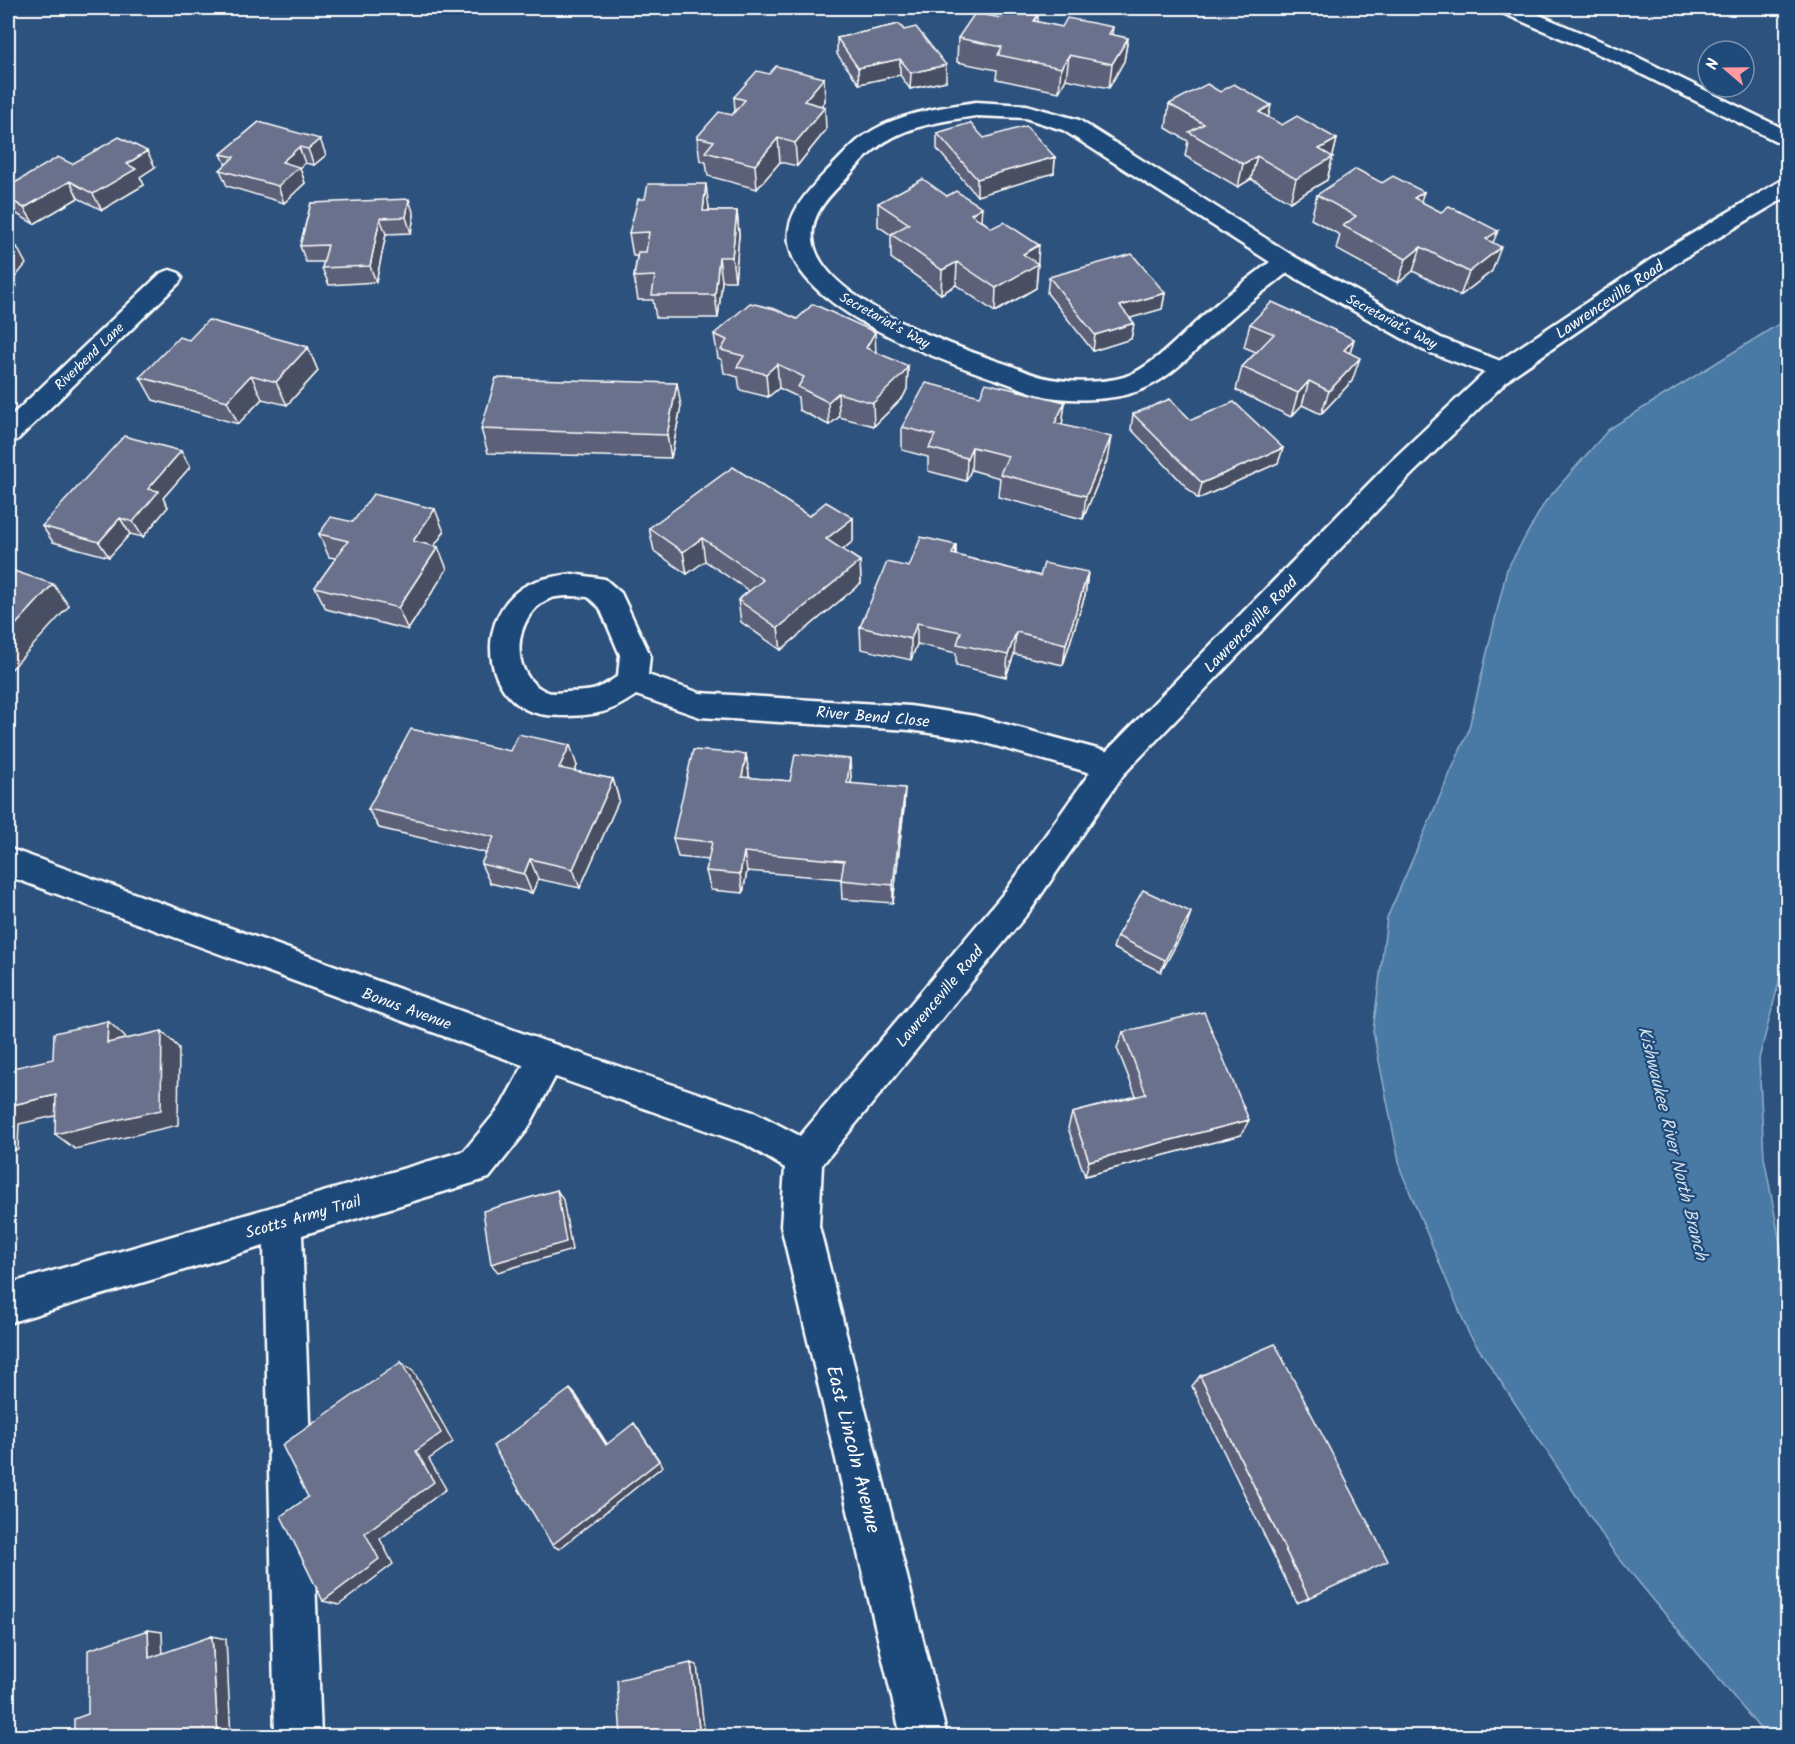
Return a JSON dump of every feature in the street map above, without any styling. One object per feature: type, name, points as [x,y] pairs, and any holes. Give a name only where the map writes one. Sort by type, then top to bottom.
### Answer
[{"type":"street","points":[[1506,8],[1624,58],[1788,140]]},
{"type":"street","name":"Secretariat's Way","points":[[1286,262],[1222,312],[1158,369],[1134,383],[1104,390],[1071,391],[1049,388],[948,354],[854,307],[834,292],[807,261],[801,243],[802,225],[816,196],[867,144],[886,132],[907,123],[941,114],[998,109],[1026,112],[1071,124],[1286,262],[1432,344],[1502,371]]},
{"type":"street","name":"Lawrenceville Road","points":[[804,1159],[1020,898],[1112,766],[1399,470],[1502,371],[1673,255],[1788,186]]},
{"type":"street","name":"Riverbend Lane","points":[[8,434],[170,278]]},
{"type":"street","points":[[554,587],[595,587],[610,601],[624,626],[635,656],[632,682],[595,704],[544,704],[524,694],[512,680],[503,648],[512,616],[523,603],[537,593],[554,587]]},
{"type":"street","name":"River Bend Close","points":[[632,682],[700,705],[910,718],[975,728],[1112,766]]},
{"type":"street","name":"Bonus Avenue","points":[[8,862],[547,1059],[756,1130],[804,1159]]},
{"type":"street","name":"Scotts Army Trail","points":[[8,1303],[476,1165],[514,1118],[547,1059]]},
{"type":"street","name":"East Lincoln Avenue","points":[[804,1159],[800,1226],[924,1737]]},
{"type":"street","points":[[282,1222],[298,1737]]},
{"type":"water","name":"Kishwaukee River North Branch","points":[[1787,319],[1787,405],[1781,408],[1788,423],[1787,951],[1759,1059],[1764,1157],[1788,1285],[1788,1736],[1766,1736],[1613,1551],[1469,1334],[1401,1171],[1373,1031],[1387,918],[1468,732],[1507,569],[1545,502],[1609,429]]},
{"type":"building","points":[[1007,9],[1038,15],[1034,21],[1062,27],[1067,18],[1113,27],[1109,34],[1128,38],[1112,64],[1069,55],[1061,68],[998,55],[1002,47],[958,38],[975,13],[1001,18]]},
{"type":"building","points":[[899,24],[904,30],[916,27],[946,65],[911,73],[900,59],[858,68],[837,38]]},
{"type":"building","points":[[776,66],[824,78],[804,101],[825,107],[795,143],[778,138],[755,165],[705,152],[714,141],[697,137],[719,112],[732,115],[745,100],[734,97],[757,71],[769,74]]},
{"type":"building","points":[[1207,84],[1220,92],[1234,84],[1271,105],[1259,112],[1282,125],[1297,116],[1337,139],[1319,149],[1333,157],[1296,179],[1257,156],[1243,164],[1189,132],[1204,124],[1169,104]]},
{"type":"building","points":[[259,122],[320,139],[308,149],[299,147],[282,162],[299,167],[278,186],[220,170],[234,157],[221,154]]},
{"type":"building","points":[[970,123],[984,138],[1026,126],[1055,157],[977,179],[937,133]]},
{"type":"building","points":[[119,137],[147,151],[127,164],[136,169],[93,194],[70,181],[24,208],[8,198],[8,187],[58,157],[72,164]]},
{"type":"building","points":[[1356,169],[1382,183],[1393,176],[1424,192],[1414,198],[1441,212],[1449,206],[1498,231],[1486,239],[1501,247],[1469,272],[1421,247],[1406,259],[1343,226],[1356,216],[1317,195]]},
{"type":"building","points":[[923,179],[947,196],[956,191],[982,207],[971,214],[992,228],[1004,222],[1039,245],[1023,254],[1038,264],[996,288],[957,262],[942,270],[891,234],[909,224],[878,203]]},
{"type":"building","points":[[648,184],[706,184],[703,211],[737,211],[732,257],[719,257],[715,295],[652,295],[655,276],[634,277],[638,252],[646,252],[649,232],[629,233],[638,199],[645,199]]},
{"type":"building","points":[[409,199],[406,217],[380,218],[370,266],[322,268],[328,245],[300,246],[311,203]]},
{"type":"building","points":[[8,246],[17,247],[8,259]]},
{"type":"building","points":[[1132,254],[1165,293],[1120,306],[1134,323],[1095,335],[1049,277]]},
{"type":"building","points":[[1272,302],[1354,339],[1344,350],[1360,358],[1329,391],[1309,381],[1298,393],[1242,367],[1274,334],[1250,324]]},
{"type":"building","points":[[750,303],[775,309],[797,319],[813,304],[875,332],[866,348],[908,366],[903,374],[873,403],[838,393],[828,402],[798,387],[804,377],[777,364],[766,374],[737,367],[744,356],[721,350],[727,340],[714,334]]},
{"type":"building","points":[[208,320],[308,347],[276,382],[251,375],[227,401],[140,377],[179,337],[189,340]]},
{"type":"building","points":[[496,378],[677,383],[667,435],[481,429]]},
{"type":"building","points":[[926,383],[980,396],[986,383],[1065,402],[1055,423],[1111,437],[1086,496],[1000,474],[1008,456],[972,447],[967,458],[929,448],[935,435],[902,427]]},
{"type":"building","points":[[1170,399],[1191,420],[1234,402],[1283,448],[1202,483],[1133,414]]},
{"type":"building","points":[[124,436],[181,451],[148,489],[159,491],[133,522],[120,518],[99,542],[42,526]]},
{"type":"building","points":[[733,467],[809,516],[826,502],[853,518],[826,539],[860,561],[778,628],[738,600],[763,580],[702,538],[683,552],[649,528]]},
{"type":"building","points":[[373,494],[435,509],[413,541],[438,547],[398,608],[315,587],[348,541],[319,534],[331,517],[353,522]]},
{"type":"building","points":[[921,537],[956,545],[952,554],[1040,576],[1044,563],[1088,572],[1066,644],[1016,632],[1008,655],[957,644],[961,632],[917,623],[911,639],[860,627],[887,562],[909,567]]},
{"type":"building","points":[[8,569],[53,584],[8,633]]},
{"type":"building","points":[[411,729],[510,751],[518,734],[570,745],[559,768],[613,779],[573,869],[530,859],[524,874],[481,864],[494,837],[368,809]]},
{"type":"building","points":[[693,750],[746,754],[742,777],[790,781],[795,754],[850,759],[847,783],[905,788],[893,885],[841,880],[844,861],[744,852],[740,874],[706,871],[712,842],[673,838]]},
{"type":"building","points":[[1143,890],[1191,912],[1165,960],[1117,936]]},
{"type":"building","points":[[1204,1012],[1249,1120],[1089,1161],[1072,1113],[1146,1094],[1123,1032]]},
{"type":"building","points":[[108,1021],[107,1043],[162,1031],[161,1110],[55,1134],[56,1095],[8,1106],[8,1069],[53,1059],[54,1033]]},
{"type":"building","points":[[557,1190],[566,1242],[491,1264],[483,1211]]},
{"type":"building","points":[[1275,1344],[1388,1561],[1309,1598],[1200,1376]]},
{"type":"building","points":[[401,1362],[441,1433],[416,1451],[434,1482],[365,1533],[379,1559],[323,1601],[281,1516],[308,1497],[282,1445]]},
{"type":"building","points":[[570,1389],[606,1445],[634,1423],[659,1461],[552,1545],[493,1446]]},
{"type":"building","points":[[148,1630],[149,1658],[212,1636],[218,1737],[74,1737],[74,1719],[88,1714],[88,1650]]},
{"type":"building","points":[[691,1663],[700,1737],[621,1737],[617,1680]]}]
